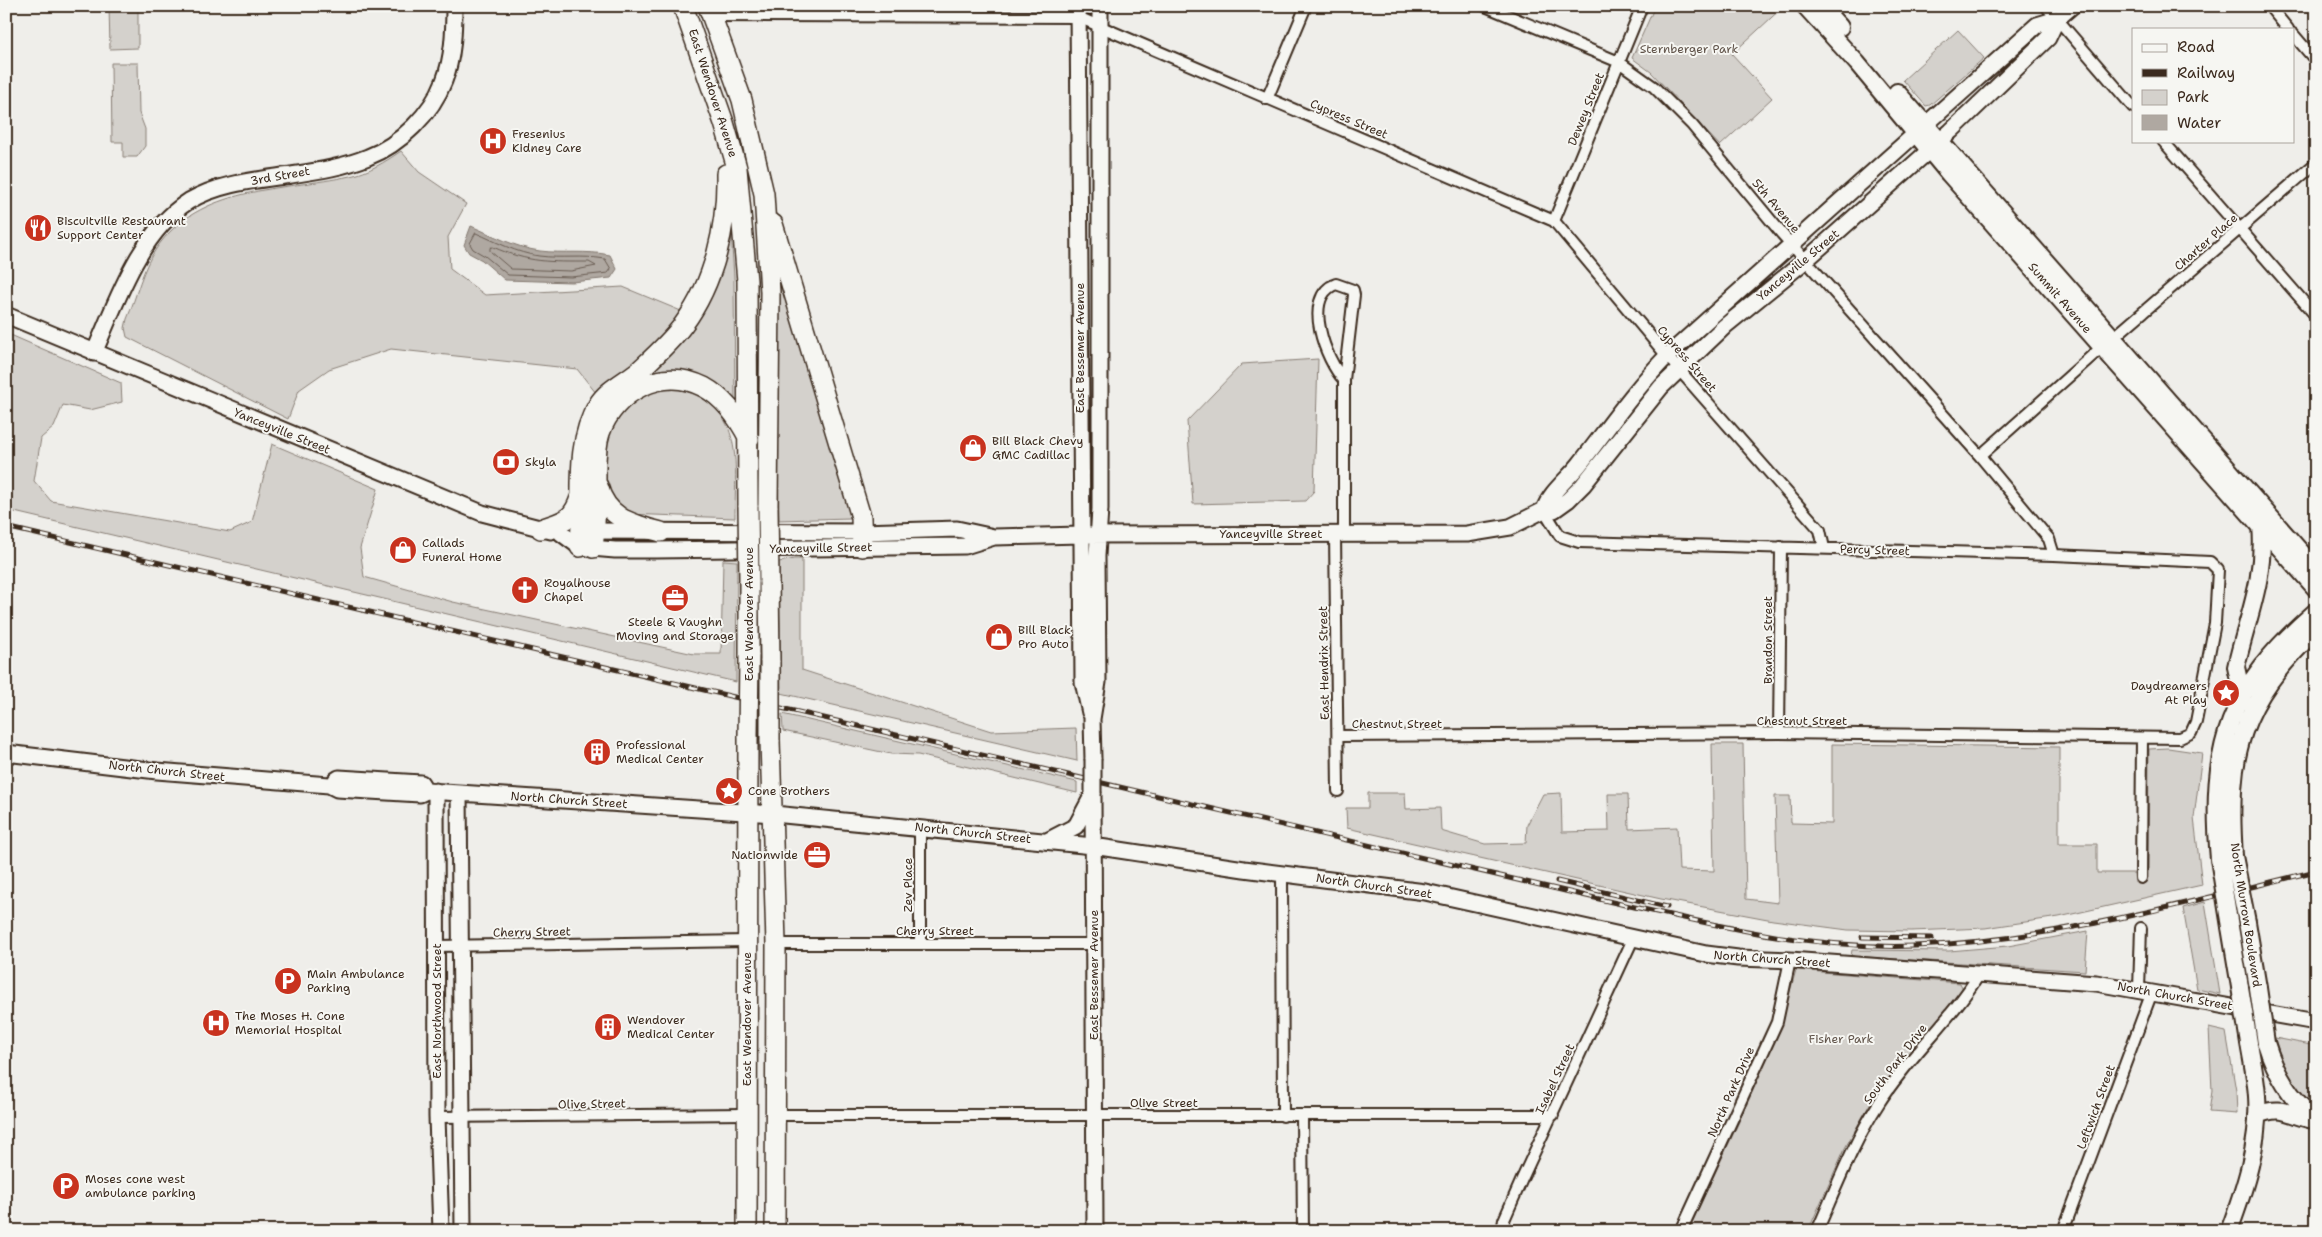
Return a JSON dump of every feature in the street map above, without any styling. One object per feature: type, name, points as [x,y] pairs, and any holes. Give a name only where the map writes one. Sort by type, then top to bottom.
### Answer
[{"type":"highway","name":"East Wendover Avenue","points":[[683,6],[724,123],[737,168],[747,281],[749,440],[747,1231]]},
{"type":"highway","name":"East Wendover Avenue","points":[[710,11],[742,100],[764,194],[770,292],[768,507],[770,740],[774,814],[776,944],[775,1231]]},
{"type":"highway","points":[[661,532],[635,525],[620,518],[608,508],[589,485],[583,453],[588,425],[598,404],[618,385],[642,369],[684,325],[698,300],[712,268],[720,240],[726,199],[724,123]]},
{"type":"highway","points":[[764,194],[862,517],[862,540]]},
{"type":"highway","points":[[588,539],[589,485],[599,436],[606,417],[619,400],[637,387],[664,380],[684,380],[705,387],[728,406],[742,425],[749,440]]},
{"type":"highway","points":[[541,529],[567,520],[589,485]]},
{"type":"main road","name":"3rd Street","points":[[94,353],[135,263],[151,236],[172,214],[190,201],[215,190],[250,180],[343,165],[369,157],[394,143],[411,128],[427,110],[444,81],[454,34],[454,6]]},
{"type":"main road","name":"East Bessemer Avenue","points":[[1095,1231],[1092,720],[1098,682],[1098,535],[1100,509],[1100,6]]},
{"type":"main road","name":"Summit Avenue","points":[[1805,6],[1920,129]]},
{"type":"main road","name":"Summit Avenue","points":[[1821,6],[1934,146],[2107,342],[2260,526],[2315,588]]},
{"type":"main road","name":"Yanceyville Street","points":[[1544,510],[1548,499],[1580,464],[1636,389],[1667,356],[2037,25],[2056,19],[2072,6]]},
{"type":"main road","name":"East Bessemer Avenue","points":[[1078,12],[1083,682],[1092,720]]},
{"type":"main road","name":"Yanceyville Street","points":[[588,539],[661,532],[965,546],[994,538],[1082,535],[1483,533],[1510,527],[1544,510],[1554,510],[1583,486],[1643,408],[1679,370],[1725,326],[1806,260],[1934,146],[2048,38],[2056,19]]},
{"type":"main road","name":"Yanceyville Street","points":[[6,315],[482,513],[588,539],[615,550],[862,540]]},
{"type":"main road","name":"Summit Avenue","points":[[2107,342],[2314,563]]},
{"type":"main road","points":[[2245,691],[2239,681],[2236,667],[2260,573],[2263,552],[2260,526]]},
{"type":"main road","name":"North Murrow Boulevard","points":[[2229,1231],[2247,1180],[2257,1115],[2257,1096],[2230,927],[2227,858],[2216,788],[2220,758],[2227,730],[2245,691],[2272,654],[2316,612]]},
{"type":"main road","name":"North Murrow Boulevard","points":[[2315,1120],[2288,1092],[2278,1076],[2266,1043],[2247,922],[2227,858],[2236,758],[2244,732],[2261,693],[2272,676],[2316,630]]},
{"type":"main road","name":"North Church Street","points":[[6,753],[157,771],[329,785],[337,789],[420,794],[431,791],[749,812],[920,827],[1093,846],[1282,874],[1425,892],[1516,911],[1633,939],[1738,958],[1980,973],[2096,983],[2316,1022]]},
{"type":"main road","name":"East Northwood Street","points":[[431,791],[437,946],[437,1117],[440,1231]]},
{"type":"main road","name":"East Northwood Street","points":[[459,793],[463,1231]]},
{"type":"main road","points":[[1047,841],[1076,826],[1093,793]]},
{"type":"main road","points":[[2257,1115],[2270,1110],[2283,1110],[2298,1118],[2315,1120]]},
{"type":"street","points":[[1267,99],[1306,6]]},
{"type":"street","name":"5th Avenue","points":[[1485,6],[1619,62],[1654,87],[1692,125],[1792,245],[1980,456],[2049,539],[2054,555]]},
{"type":"street","name":"Dewey Street","points":[[1554,221],[1642,6]]},
{"type":"street","points":[[2046,6],[2132,106]]},
{"type":"street","points":[[2269,6],[2287,28]]},
{"type":"street","name":"Cypress Street","points":[[710,11],[1078,12],[1100,28],[1554,221],[1679,370],[1820,530],[1824,548]]},
{"type":"street","points":[[2294,35],[2316,61]]},
{"type":"street","points":[[2164,142],[2316,316]]},
{"type":"street","name":"Charter Place","points":[[1980,456],[2107,342],[2316,163]]},
{"type":"street","name":"East Hendrix Street","points":[[1338,791],[1340,534],[1344,380],[1354,295],[1353,290],[1336,284],[1328,287],[1324,293],[1320,300],[1318,312],[1324,343],[1335,371],[1344,380]]},
{"type":"street","name":"Percy Street","points":[[1544,510],[1555,531],[1572,541],[2054,555],[2201,560],[2210,562],[2218,570],[2215,623],[2208,660]]},
{"type":"street","name":"Brandon Street","points":[[1779,733],[1781,547]]},
{"type":"street","name":"Chestnut Street","points":[[1338,736],[1779,733],[2180,738],[2191,733],[2196,722],[2208,660]]},
{"type":"street","points":[[2141,878],[2142,738]]},
{"type":"street","name":"Zev Place","points":[[920,827],[920,943]]},
{"type":"street","points":[[1282,874],[1283,1116]]},
{"type":"street","name":"Leftwich Street","points":[[2063,1231],[2146,991],[2141,928]]},
{"type":"street","name":"Isabel Street","points":[[1502,1231],[1508,1211],[1633,939]]},
{"type":"street","name":"Cherry Street","points":[[437,946],[747,941]]},
{"type":"street","name":"Cherry Street","points":[[776,944],[1093,944]]},
{"type":"street","name":"North Park Drive","points":[[1681,1231],[1777,1022],[1790,960]]},
{"type":"street","name":"South Park Drive","points":[[1817,1231],[1847,1162],[1879,1103],[1967,993],[1980,973]]},
{"type":"street","name":"Olive Street","points":[[437,1117],[747,1114]]},
{"type":"street","name":"Olive Street","points":[[776,1115],[1302,1116],[1552,1114]]},
{"type":"street","points":[[1302,1116],[1303,1231]]},
{"type":"green space","points":[[109,6],[138,6],[138,48],[110,49]]},
{"type":"green space","name":"Sternberger Park","points":[[1655,6],[1784,6],[1732,54],[1772,98],[1720,146],[1651,72],[1632,58]]},
{"type":"green space","points":[[1958,30],[1984,58],[1930,105],[1926,106],[1903,80]]},
{"type":"green space","points":[[111,63],[138,63],[139,113],[145,129],[145,146],[137,157],[123,157],[123,142],[112,142]]},
{"type":"green space","points":[[401,151],[419,172],[466,204],[448,237],[450,269],[485,295],[623,287],[681,311],[653,347],[596,393],[577,369],[391,349],[329,369],[299,390],[288,419],[127,337],[125,328],[127,319],[151,257],[174,228],[195,213],[219,202],[244,194],[324,181],[364,172]]},
{"type":"green space","points":[[730,217],[734,277],[735,411],[710,387],[641,380],[657,364]]},
{"type":"green space","points":[[775,255],[850,508],[850,518],[779,520]]},
{"type":"green space","points":[[6,333],[121,383],[122,402],[90,410],[63,405],[54,427],[41,438],[34,481],[51,501],[230,532],[252,522],[272,444],[378,489],[360,548],[364,577],[453,602],[694,654],[721,654],[723,560],[737,561],[736,682],[6,510]]},
{"type":"green space","points":[[1318,359],[1314,491],[1305,501],[1193,504],[1187,421],[1242,364]]},
{"type":"green space","points":[[673,388],[697,396],[713,406],[725,420],[735,455],[735,518],[627,514],[613,503],[601,471],[609,423],[620,408],[654,389]]},
{"type":"green space","points":[[802,559],[802,670],[991,731],[1076,728],[1077,761],[781,693],[779,562]]},
{"type":"green space","points":[[782,714],[1077,782],[1077,793],[918,755],[891,754],[783,731]]},
{"type":"green space","points":[[1712,744],[1743,744],[1746,899],[1778,903],[1775,796],[1790,796],[1791,823],[1832,824],[1832,744],[2059,747],[2059,844],[2097,844],[2097,873],[2134,873],[2135,883],[2148,878],[2149,749],[2168,748],[2202,753],[2194,818],[2202,885],[2059,917],[1985,928],[1911,931],[1848,930],[1773,920],[1661,899],[1347,828],[1346,808],[1368,808],[1368,793],[1405,793],[1406,809],[1440,808],[1441,831],[1485,844],[1526,843],[1527,825],[1543,794],[1561,793],[1562,832],[1609,831],[1608,794],[1628,794],[1629,829],[1677,827],[1679,870],[1714,871]]},
{"type":"green space","points":[[2205,902],[2220,994],[2197,989],[2183,908]]},
{"type":"green space","points":[[2088,931],[2085,971],[1851,956],[1852,950],[1949,951],[2008,946]]},
{"type":"green space","name":"Fisher Park","points":[[1796,970],[1960,983],[1963,989],[1871,1102],[1845,1148],[1808,1231],[1688,1231],[1762,1070]]},
{"type":"green space","points":[[2209,1028],[2226,1032],[2236,1091],[2237,1114],[2209,1112],[2212,1091]]},
{"type":"green space","points":[[2275,1038],[2316,1046],[2316,1106],[2301,1092],[2290,1076],[2281,1058]]},
{"type":"water","points":[[471,226],[513,244],[531,249],[549,252],[610,255],[617,269],[611,278],[572,282],[505,280],[482,260],[469,253],[464,245]]},
{"type":"railway","points":[[6,527],[1612,902],[1724,927],[1800,940],[1876,946],[1915,946],[1966,943],[2016,937],[2117,919],[2316,871]]},
{"type":"railway","points":[[1557,881],[1667,907]]},
{"type":"railway","points":[[1862,937],[1932,938]]},
{"type":"place","name":"Fresenius Kidney Care","points":[[493,141]]},
{"type":"place","name":"Biscuitville Restaurant Support Center","points":[[38,228]]},
{"type":"place","name":"Bill Black Chevy GMC Cadillac","points":[[973,448]]},
{"type":"place","name":"Skyla","points":[[506,462]]},
{"type":"place","name":"Callads Funeral Home","points":[[403,550]]},
{"type":"place","name":"Royalhouse Chapel","points":[[525,590]]},
{"type":"place","name":"Steele & Vaughn Moving and Storage","points":[[675,598]]},
{"type":"place","name":"Bill Black Pro Auto","points":[[999,637]]},
{"type":"place","name":"Daydreamers At Play","points":[[2226,693]]},
{"type":"place","name":"Professional Medical Center","points":[[597,752]]},
{"type":"place","name":"Cone Brothers","points":[[729,791]]},
{"type":"place","name":"Nationwide","points":[[817,855]]},
{"type":"place","name":"Main Ambulance Parking","points":[[288,981]]},
{"type":"place","name":"The Moses H. Cone Memorial Hospital","points":[[216,1023]]},
{"type":"place","name":"Wendover Medical Center","points":[[608,1027]]},
{"type":"place","name":"Moses cone west ambulance parking","points":[[66,1186]]}]
